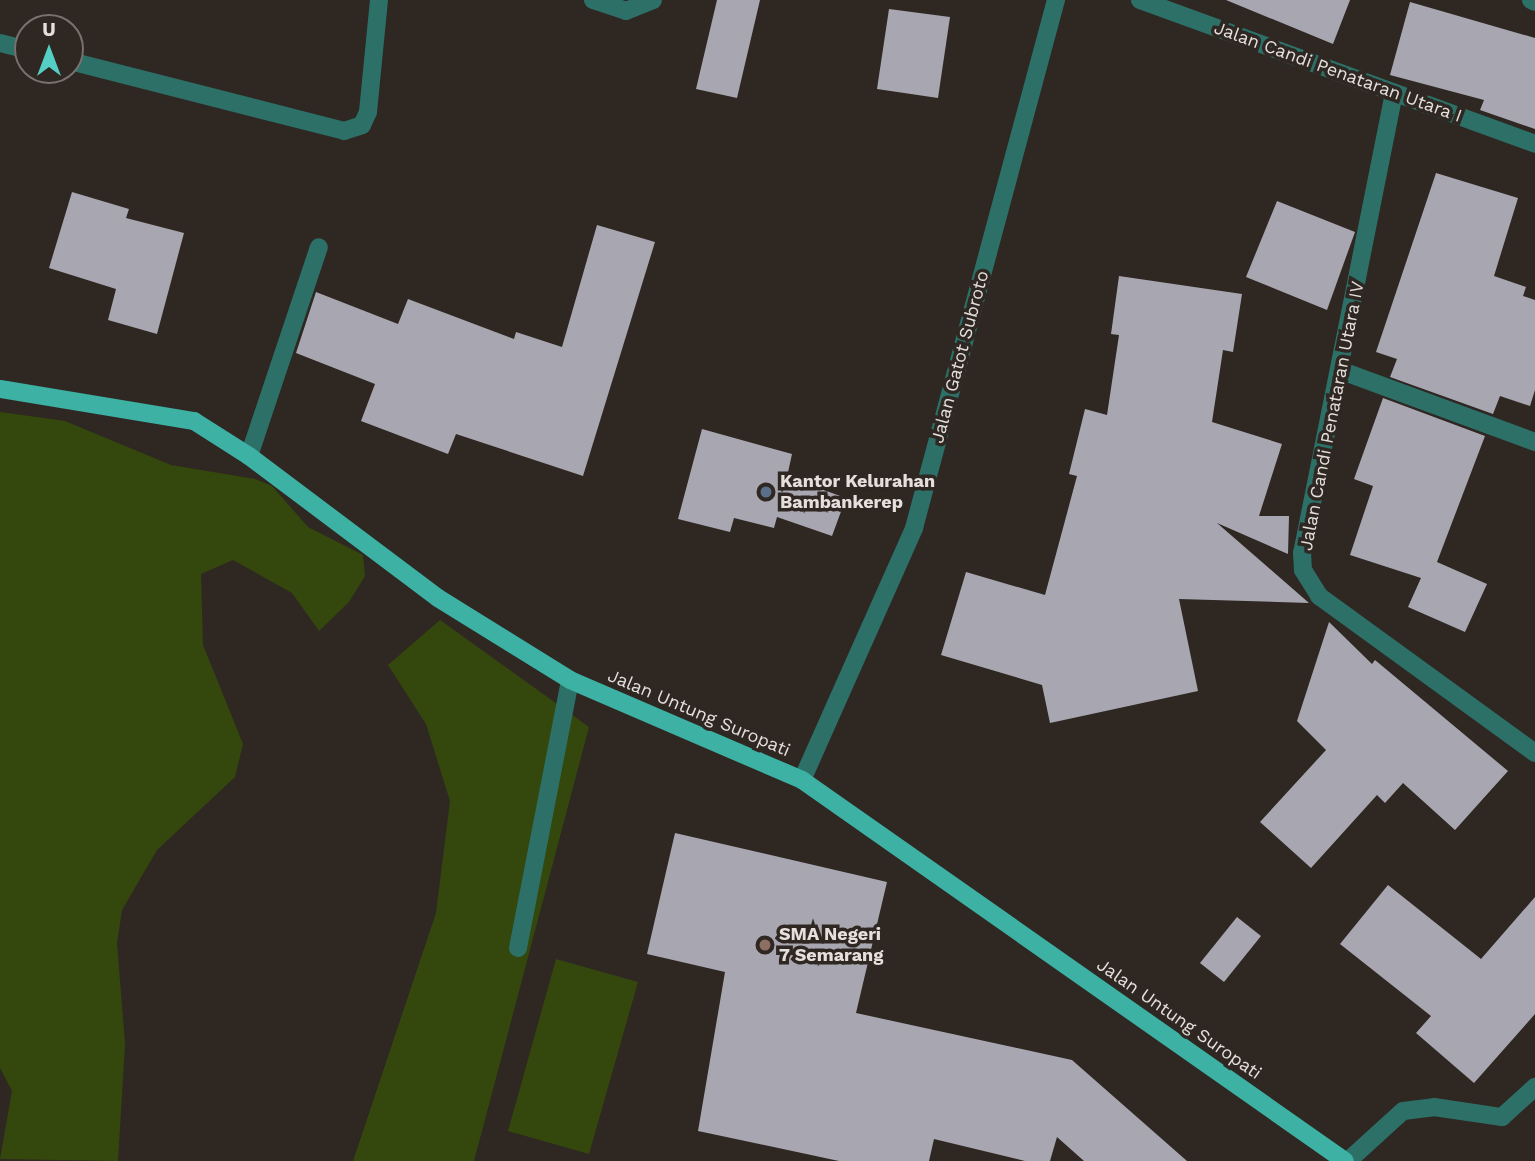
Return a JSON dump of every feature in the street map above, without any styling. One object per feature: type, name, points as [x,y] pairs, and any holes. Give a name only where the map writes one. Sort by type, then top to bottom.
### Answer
[{"type":"main road","name":"Jalan Untung Suropati","points":[[0,389],[194,421],[249,456],[438,598],[570,680],[802,780],[1346,1161]]},
{"type":"street","points":[[84,65],[344,131],[362,125],[368,112],[379,0]]},
{"type":"street","points":[[593,0],[626,10],[653,0]]},
{"type":"street","name":"Jalan Gatot Subroto","points":[[802,780],[914,528],[1056,0]]},
{"type":"street","name":"Jalan Candi Penataran Utara I","points":[[1140,0],[1535,145]]},
{"type":"street","name":"Jalan Candi Penataran Utara IV","points":[[1394,93],[1342,371],[1302,552],[1310,584],[1535,753]]},
{"type":"street","points":[[249,456],[319,247]]},
{"type":"street","points":[[1342,371],[1535,442]]},
{"type":"street","points":[[518,948],[570,680]]},
{"type":"street","points":[[1346,1161],[1404,1111],[1434,1107],[1502,1118],[1535,1087]]},
{"type":"green space","points":[[0,412],[65,421],[171,465],[255,479],[272,486],[308,527],[363,555],[365,576],[349,602],[319,631],[292,593],[233,560],[201,574],[203,645],[243,744],[235,777],[157,850],[122,910],[117,943],[125,1044],[118,1161],[0,1159],[12,1091],[0,1068]]},
{"type":"green space","points":[[440,620],[589,727],[474,1161],[353,1161],[436,913],[450,801],[426,724],[388,665]]},
{"type":"green space","points":[[556,959],[638,982],[589,1154],[508,1131]]},
{"type":"building","points":[[717,0],[760,0],[737,98],[696,89]]},
{"type":"building","points":[[1226,0],[1350,0],[1333,44]]},
{"type":"building","points":[[1410,2],[1535,38],[1535,129],[1480,110],[1484,100],[1390,75]]},
{"type":"building","points":[[889,9],[950,17],[938,98],[877,89]]},
{"type":"building","points":[[1436,173],[1518,198],[1494,276],[1526,287],[1523,296],[1535,300],[1535,390],[1530,406],[1500,396],[1493,414],[1390,377],[1397,359],[1376,352]]},
{"type":"building","points":[[72,192],[129,209],[126,218],[184,233],[157,334],[108,320],[116,289],[49,268]]},
{"type":"building","points":[[1277,201],[1355,232],[1327,310],[1246,277]]},
{"type":"building","points":[[597,225],[655,242],[583,476],[456,434],[448,454],[361,421],[375,384],[296,353],[316,292],[398,324],[408,299],[514,339],[516,332],[562,347]]},
{"type":"building","points":[[1119,276],[1242,294],[1233,352],[1223,350],[1212,422],[1282,444],[1259,516],[1289,516],[1288,554],[1217,523],[1309,603],[1179,599],[1198,691],[1050,723],[1042,685],[941,655],[966,572],[1045,595],[1077,476],[1069,474],[1085,409],[1107,415],[1119,335],[1111,334]]},
{"type":"building","points":[[1383,398],[1485,436],[1437,562],[1487,584],[1465,632],[1408,607],[1421,578],[1350,555],[1373,486],[1354,479]]},
{"type":"building","points":[[702,429],[792,454],[787,477],[846,498],[832,536],[777,517],[774,528],[734,518],[730,532],[678,519]]},
{"type":"building","points":[[1329,622],[1372,664],[1375,660],[1508,771],[1455,830],[1403,783],[1385,803],[1377,795],[1311,868],[1260,822],[1326,750],[1297,721]]},
{"type":"building","points":[[675,833],[887,882],[856,1013],[1072,1060],[1187,1161],[1084,1161],[1057,1137],[1050,1161],[1025,1161],[934,1139],[929,1161],[839,1161],[698,1131],[725,972],[647,954]]},
{"type":"building","points":[[1388,885],[1481,959],[1535,897],[1535,1014],[1474,1083],[1416,1033],[1431,1016],[1340,944]]},
{"type":"building","points":[[1237,917],[1261,936],[1224,982],[1200,963]]},
{"type":"place","name":"Kantor Kelurahan Bambankerep","points":[[766,492]]},
{"type":"place","name":"SMA Negeri 7 Semarang","points":[[765,945]]}]
